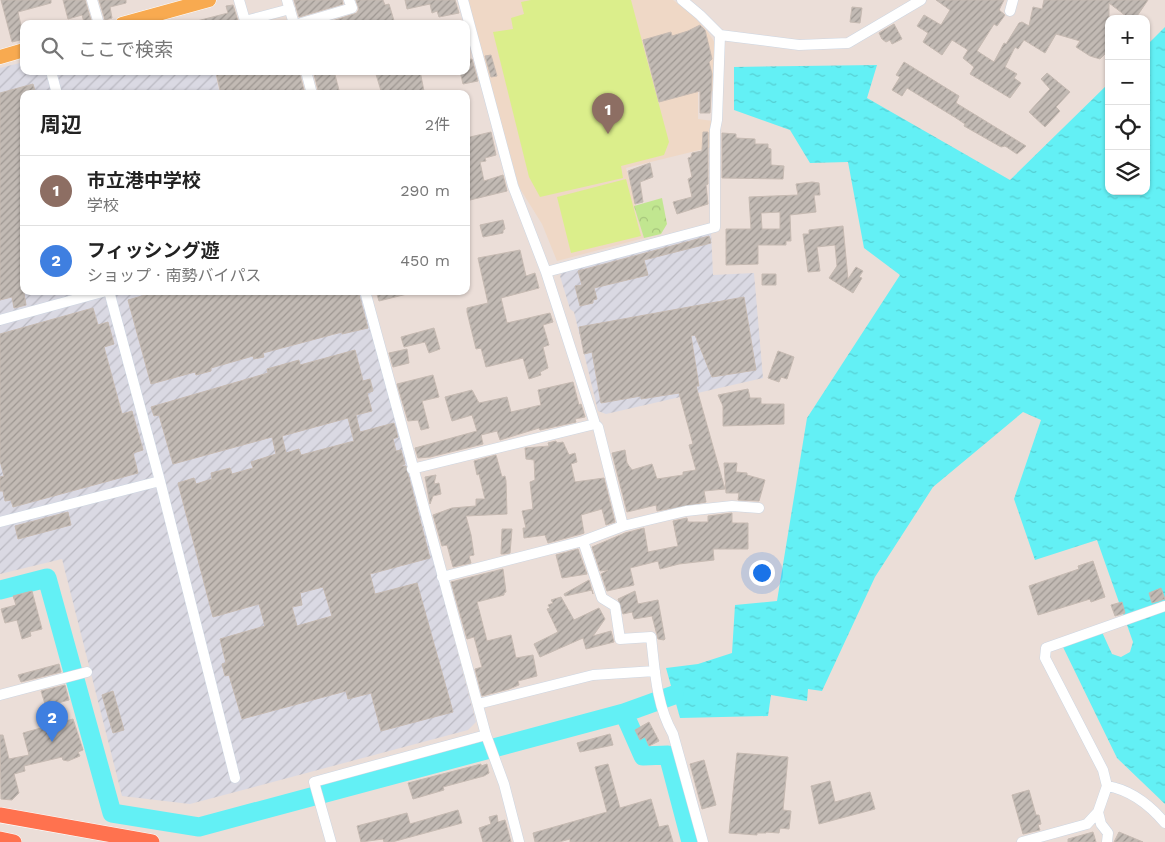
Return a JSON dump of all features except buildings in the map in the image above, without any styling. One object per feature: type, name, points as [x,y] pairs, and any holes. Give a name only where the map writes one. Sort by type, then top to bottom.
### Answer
[{"type":"highway","points":[[0,815],[152,842]]},
{"type":"highway","points":[[0,839],[14,842]]},
{"type":"main road","points":[[136,20],[209,0]]},
{"type":"main road","points":[[0,57],[20,51]]},
{"type":"street","points":[[92,0],[98,20]]},
{"type":"street","points":[[239,0],[244,20]]},
{"type":"street","points":[[312,20],[352,8],[349,0]]},
{"type":"street","points":[[463,0],[468,20]]},
{"type":"street","points":[[682,0],[720,35],[799,46],[848,43],[921,0]]},
{"type":"street","points":[[1010,11],[1013,0]]},
{"type":"street","points":[[250,20],[289,4],[293,20]]},
{"type":"street","points":[[470,26],[513,186],[546,272],[594,424],[598,427],[623,526]]},
{"type":"street","points":[[546,272],[715,227],[715,130],[720,35]]},
{"type":"street","points":[[52,75],[56,90]]},
{"type":"street","points":[[307,75],[311,90]]},
{"type":"street","points":[[0,320],[93,295]]},
{"type":"street","points":[[109,295],[160,481],[235,778]]},
{"type":"street","points":[[366,295],[486,735],[504,784],[519,842]]},
{"type":"street","points":[[412,469],[594,424]]},
{"type":"street","points":[[0,522],[160,481]]},
{"type":"street","points":[[442,577],[583,541],[623,526],[700,509],[732,506],[759,508]]},
{"type":"street","points":[[583,541],[602,598],[615,606],[618,614],[620,639],[650,637],[656,690],[666,721],[673,734],[703,842]]},
{"type":"street","points":[[1022,842],[1087,824],[1098,812],[1107,786],[1103,770],[1045,658],[1045,651],[1048,646],[1165,606]]},
{"type":"street","points":[[478,704],[593,675],[655,671]]},
{"type":"street","points":[[0,695],[87,672]]},
{"type":"street","points":[[331,842],[314,782],[486,735]]},
{"type":"street","points":[[1107,786],[1122,788],[1136,796],[1165,823]]},
{"type":"street","points":[[1098,812],[1101,824],[1108,833],[1107,842]]},
{"type":"shaded area","points":[[467,0],[673,0],[692,14],[707,31],[715,43],[714,91],[698,92],[698,119],[713,121],[712,147],[626,168],[644,238],[557,261],[542,224],[519,187]]},
{"type":"shaded area","points":[[20,63],[20,75],[216,75],[219,90],[20,90],[20,295],[363,295],[476,722],[468,730],[190,804],[122,796],[62,559],[0,574],[0,68]]},
{"type":"shaded area","points":[[711,231],[713,275],[754,273],[763,378],[606,414],[598,411],[574,312],[570,309],[560,276],[563,271]]},
{"type":"green space","points":[[531,0],[631,0],[669,142],[664,155],[621,166],[623,178],[540,197],[529,177],[493,32],[513,29],[511,18],[524,14],[521,2]]},
{"type":"green space","points":[[626,179],[641,236],[571,253],[557,197]]},
{"type":"green space","points":[[662,198],[667,224],[661,234],[644,238],[634,206]]},
{"type":"water","points":[[1165,27],[1165,804],[1117,758],[1062,645],[1102,632],[1112,654],[1121,657],[1130,652],[1133,642],[1097,540],[1035,560],[1014,499],[1041,420],[1023,412],[933,487],[875,577],[822,691],[808,689],[807,701],[771,695],[768,716],[680,718],[666,668],[698,664],[732,653],[735,605],[777,601],[807,418],[900,275],[864,248],[848,162],[810,163],[790,130],[734,110],[734,67],[877,65],[867,98],[1010,180],[1105,87],[1105,195],[1150,195],[1150,42]]},
{"type":"waterway","points":[[0,590],[47,578],[112,813],[199,827],[624,713]]},
{"type":"waterway","points":[[674,695],[624,713],[643,756],[668,755],[691,842]]},
{"type":"place","name":"市立港中学校","points":[[608,134]]},
{"type":"place","name":"フィッシング遊","points":[[52,742]]}]
